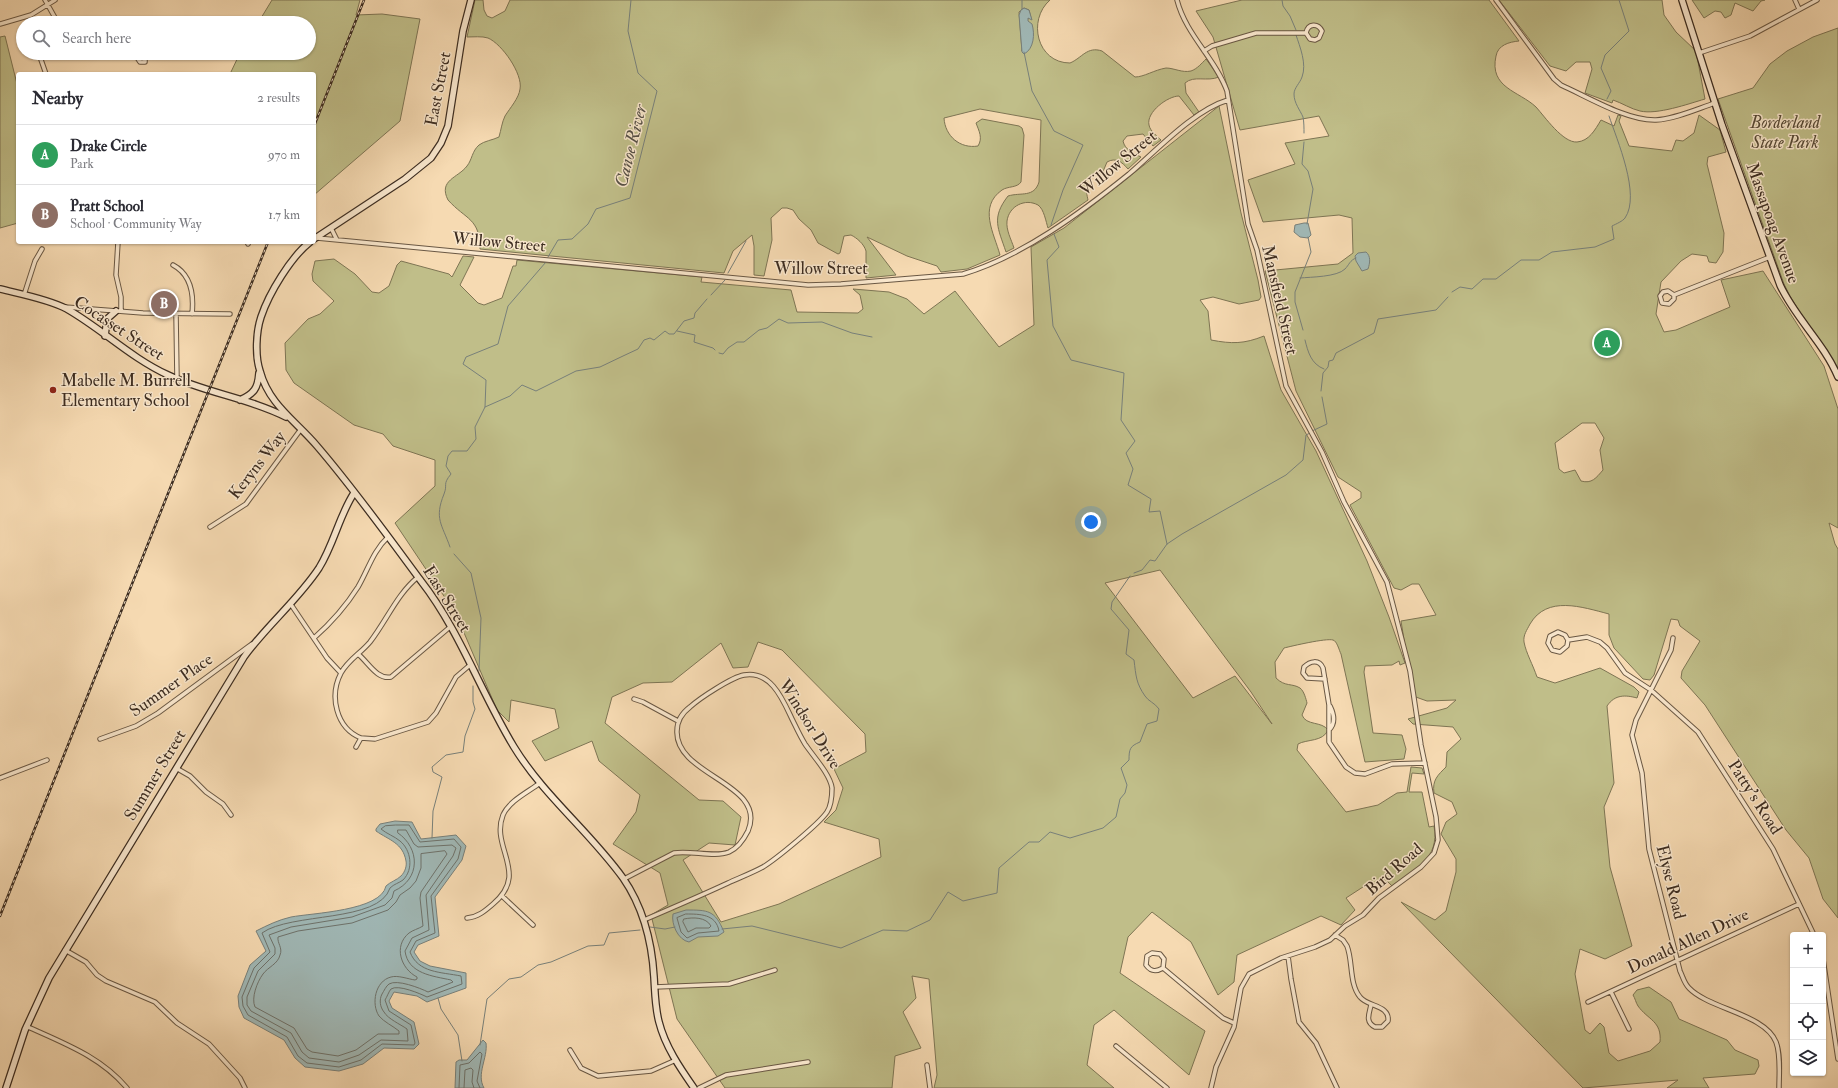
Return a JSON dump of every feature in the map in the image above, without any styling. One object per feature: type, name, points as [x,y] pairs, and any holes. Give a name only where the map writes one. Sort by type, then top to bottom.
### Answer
[{"type":"main road","name":"East Street","points":[[316,237],[421,168],[431,158],[441,143],[448,126],[463,30],[471,0]]},
{"type":"main road","name":"Massapoag Avenue","points":[[1682,0],[1715,103],[1770,257],[1787,299],[1830,359],[1838,377]]},
{"type":"main road","name":"East Street","points":[[308,244],[291,261],[262,313],[258,333],[259,369],[269,393],[290,419],[315,443],[435,599],[514,747],[540,783],[597,846],[624,880],[636,900],[644,920],[650,944],[659,1024],[668,1046],[694,1088]]},
{"type":"main road","name":"Cocasset Street","points":[[0,289],[67,309],[150,366],[177,379],[240,400],[290,419]]},
{"type":"main road","points":[[105,336],[107,319],[119,311]]},
{"type":"main road","points":[[240,400],[248,397],[255,390],[258,385],[259,369]]},
{"type":"main road","name":"Summer Street","points":[[6,1088],[26,1026],[40,994],[65,950],[220,694],[253,643],[306,585],[327,553],[346,507],[354,493]]},
{"type":"street","points":[[45,0],[54,16]]},
{"type":"street","points":[[29,16],[55,0]]},
{"type":"street","name":"Mansfield Street","points":[[1177,0],[1186,24],[1221,76],[1228,100],[1248,224],[1257,250],[1286,386],[1312,433],[1353,520],[1377,560],[1391,595]]},
{"type":"street","points":[[1795,0],[1800,9]]},
{"type":"street","points":[[1699,53],[1750,36],[1817,0]]},
{"type":"street","points":[[1498,1],[1554,79],[1561,85],[1580,94],[1617,110],[1643,119],[1657,120],[1715,103]]},
{"type":"street","points":[[0,24],[16,20]]},
{"type":"street","points":[[1311,25],[1316,25],[1322,31],[1321,35],[1315,40],[1310,39],[1306,32],[1308,27],[1311,25]]},
{"type":"street","points":[[1204,51],[1212,46],[1256,33],[1306,32]]},
{"type":"street","points":[[42,60],[45,72]]},
{"type":"street","name":"Willow Street","points":[[316,238],[808,285],[841,284],[963,274],[998,260],[1064,222],[1128,174],[1189,123],[1216,104],[1228,100]]},
{"type":"street","points":[[331,228],[337,240]]},
{"type":"street","points":[[118,244],[116,275],[121,297],[119,311]]},
{"type":"street","points":[[24,296],[35,261],[42,249]]},
{"type":"street","points":[[1674,295],[1770,257]]},
{"type":"street","points":[[173,265],[181,271],[190,283],[192,293],[192,314]]},
{"type":"street","points":[[60,306],[176,314],[230,314]]},
{"type":"street","points":[[176,314],[177,379]]},
{"type":"street","name":"Keryns Way","points":[[210,527],[242,508],[302,429]]},
{"type":"street","points":[[314,638],[346,606],[376,550],[388,537]]},
{"type":"street","points":[[418,577],[405,590],[378,631],[341,674],[335,702],[341,722],[356,736],[375,739],[428,722],[436,713],[456,677],[470,665]]},
{"type":"street","name":"Bird Road","points":[[1211,1088],[1216,1067],[1234,1023],[1240,993],[1246,979],[1253,972],[1288,956],[1323,944],[1336,935],[1345,926],[1363,915],[1379,898],[1421,867],[1436,848],[1438,840],[1436,816],[1424,763],[1410,671],[1391,595]]},
{"type":"street","points":[[290,603],[327,658],[341,674]]},
{"type":"street","points":[[358,654],[367,661],[379,675],[383,677],[392,677],[450,627]]},
{"type":"street","points":[[1557,632],[1564,634],[1568,640],[1566,648],[1560,652],[1552,650],[1548,643],[1550,636],[1557,632]]},
{"type":"street","name":"Patty's Road","points":[[1568,640],[1587,637],[1600,642],[1607,648],[1625,673],[1651,690],[1692,725],[1703,739],[1773,849],[1813,932]]},
{"type":"street","name":"Elyse Road","points":[[1673,638],[1671,650],[1634,723],[1633,740],[1642,773],[1649,849],[1684,981],[1692,991],[1762,1026],[1771,1034],[1778,1050],[1779,1088]]},
{"type":"street","name":"Summer Place","points":[[100,739],[136,726],[158,713],[253,643]]},
{"type":"street","points":[[1325,679],[1307,678],[1303,673],[1304,668],[1312,662],[1319,662],[1323,666],[1325,679],[1329,705],[1333,713],[1334,720],[1329,730],[1330,746],[1345,766],[1355,773],[1367,774],[1394,764],[1424,763]]},
{"type":"street","name":"Windsor Drive","points":[[644,920],[763,866],[823,816],[829,808],[832,797],[831,785],[828,778],[803,740],[777,690],[766,680],[752,675],[744,675],[735,678],[689,707],[678,721]]},
{"type":"street","points":[[624,880],[674,853],[687,852],[718,854],[729,852],[744,839],[748,830],[750,814],[742,797],[689,758],[683,751],[677,732],[678,721],[643,702],[634,699]]},
{"type":"street","points":[[356,747],[361,738]]},
{"type":"street","points":[[0,778],[48,760]]},
{"type":"street","points":[[176,768],[190,776],[206,792],[223,804],[231,815]]},
{"type":"street","points":[[467,918],[479,916],[502,896],[508,887],[510,878],[509,866],[501,831],[503,817],[510,805],[540,783]]},
{"type":"street","points":[[502,896],[533,925]]},
{"type":"street","name":"Donald Allen Drive","points":[[1588,1002],[1799,904]]},
{"type":"street","points":[[1336,935],[1342,939],[1347,946],[1357,992],[1362,999],[1372,1005],[1382,1008],[1387,1013],[1388,1021],[1382,1027],[1375,1027],[1369,1022],[1368,1016],[1372,1005]]},
{"type":"street","points":[[65,950],[86,962],[97,975],[106,981],[156,1002],[177,1023],[209,1044],[240,1078],[245,1088]]},
{"type":"street","points":[[1152,953],[1160,954],[1164,959],[1163,968],[1156,971],[1150,970],[1146,966],[1147,956],[1152,953]]},
{"type":"street","points":[[1288,956],[1290,979],[1299,1022],[1316,1044],[1337,1088]]},
{"type":"street","points":[[1163,968],[1223,1018],[1234,1023]]},
{"type":"street","points":[[1824,968],[1838,1058]]},
{"type":"street","points":[[655,987],[725,985],[775,970]]},
{"type":"street","points":[[1611,992],[1629,1029]]},
{"type":"street","points":[[26,1026],[93,1057],[112,1072],[127,1088]]},
{"type":"street","points":[[1116,1046],[1167,1088]]},
{"type":"street","points":[[570,1050],[581,1068],[598,1076],[651,1071],[676,1060]]},
{"type":"street","points":[[699,1088],[726,1074],[808,1062]]},
{"type":"street","points":[[927,1065],[930,1088]]},
{"type":"green space","points":[[272,0],[360,0],[356,15],[382,14],[420,19],[400,121],[316,193],[316,72],[231,72],[237,60],[316,60],[316,16],[262,16]]},
{"type":"green space","points":[[475,0],[483,0],[484,10],[487,16],[492,18],[505,11],[510,0],[1050,0],[1043,8],[1039,18],[1039,39],[1043,48],[1050,56],[1059,61],[1070,63],[1088,51],[1102,51],[1135,77],[1166,68],[1191,71],[1206,59],[1219,77],[1210,79],[1192,79],[1185,83],[1186,93],[1199,112],[1194,115],[1179,96],[1169,99],[1154,110],[1149,120],[1149,125],[1152,131],[1161,140],[1153,146],[1143,134],[1127,136],[1123,141],[1126,147],[1141,157],[1128,169],[1116,160],[1107,162],[1102,174],[1093,174],[1086,182],[1088,200],[1048,228],[1043,212],[1038,205],[1028,202],[1014,208],[1008,216],[1007,228],[1014,248],[1006,252],[999,230],[999,211],[1008,196],[1026,194],[1037,187],[1039,182],[1041,120],[980,109],[944,118],[950,136],[960,143],[971,146],[978,146],[980,134],[976,123],[982,119],[1019,126],[1022,128],[1024,135],[1021,182],[1017,185],[1002,190],[995,197],[989,212],[992,229],[1000,255],[967,269],[941,272],[937,266],[907,256],[867,237],[896,275],[866,278],[866,251],[864,246],[858,240],[851,235],[844,236],[840,253],[838,254],[818,243],[811,230],[799,219],[793,210],[782,208],[771,218],[772,240],[764,276],[754,275],[754,246],[752,235],[733,251],[724,273],[480,249],[478,231],[475,225],[448,200],[445,188],[450,180],[467,166],[479,145],[483,142],[499,137],[505,116],[518,96],[520,83],[515,68],[505,53],[494,41],[486,37],[467,37]],"holes":[[[1024,8],[1029,10],[1031,18],[1028,18],[1022,51],[1019,12]]]},
{"type":"green space","points":[[1242,0],[1489,0],[1519,41],[1508,43],[1497,52],[1495,67],[1497,75],[1507,88],[1536,107],[1555,129],[1566,138],[1577,142],[1585,140],[1601,120],[1614,126],[1618,115],[1621,116],[1619,121],[1629,146],[1672,151],[1676,140],[1683,141],[1694,133],[1699,115],[1720,130],[1726,152],[1708,157],[1707,164],[1724,233],[1723,252],[1716,263],[1709,262],[1707,256],[1692,254],[1681,261],[1661,282],[1656,314],[1664,332],[1676,330],[1730,307],[1721,280],[1763,271],[1824,366],[1838,409],[1838,528],[1829,523],[1838,549],[1838,918],[1823,899],[1809,858],[1786,830],[1705,705],[1681,678],[1682,671],[1700,641],[1680,626],[1678,620],[1671,619],[1654,675],[1650,680],[1643,679],[1614,648],[1609,635],[1609,614],[1577,606],[1555,606],[1546,609],[1537,615],[1530,624],[1524,637],[1524,642],[1537,677],[1555,683],[1600,668],[1634,687],[1639,692],[1637,698],[1629,696],[1617,697],[1607,706],[1614,783],[1604,807],[1610,867],[1632,946],[1605,959],[1580,949],[1575,974],[1585,1030],[1590,1034],[1600,1023],[1604,1027],[1609,1053],[1618,1061],[1650,1051],[1660,1042],[1659,1029],[1654,1021],[1638,1006],[1633,995],[1637,990],[1649,987],[1671,1002],[1679,1019],[1727,1040],[1735,1050],[1758,1060],[1759,1066],[1755,1074],[1703,1078],[1709,1088],[1667,1088],[1678,1080],[1583,1088],[1401,902],[1435,920],[1446,911],[1456,872],[1456,859],[1441,834],[1446,822],[1457,814],[1452,802],[1434,793],[1434,785],[1438,775],[1446,767],[1447,752],[1461,739],[1453,727],[1413,724],[1408,719],[1447,708],[1456,700],[1427,701],[1413,696],[1401,621],[1436,615],[1419,584],[1412,584],[1401,590],[1394,588],[1350,505],[1361,498],[1361,492],[1338,477],[1296,391],[1265,271],[1338,264],[1353,253],[1352,218],[1339,215],[1263,222],[1248,180],[1295,164],[1285,143],[1329,136],[1319,116],[1240,130],[1213,37],[1196,11]],"holes":[[[1582,423],[1595,423],[1604,438],[1600,450],[1603,470],[1596,478],[1585,482],[1581,481],[1575,470],[1564,473],[1559,469],[1555,443]]]},
{"type":"green space","points":[[1499,0],[1662,0],[1664,15],[1676,32],[1696,51],[1705,99],[1655,112],[1647,112],[1637,110],[1613,100],[1612,103],[1585,93],[1592,69],[1590,62],[1576,62],[1566,71],[1550,66]]},
{"type":"green space","points":[[1692,0],[1765,0],[1761,1],[1753,11],[1735,3],[1731,15],[1725,18],[1721,12],[1715,11],[1704,18]]},
{"type":"green space","name":"Borderland State Park","points":[[1838,28],[1838,371],[1826,348],[1796,307],[1784,284],[1718,99],[1753,88],[1770,64],[1787,51],[1813,37]]},
{"type":"green space","points":[[5,36],[16,80],[16,224],[0,228],[0,37]]},
{"type":"green space","points":[[1219,106],[1241,213],[1261,297],[1259,300],[1239,304],[1213,297],[1200,300],[1208,311],[1211,340],[1238,342],[1250,341],[1264,336],[1281,390],[1316,451],[1367,561],[1405,663],[1400,665],[1399,661],[1392,665],[1365,666],[1364,672],[1373,733],[1402,735],[1406,749],[1404,759],[1365,762],[1341,654],[1337,644],[1333,640],[1317,641],[1284,648],[1275,662],[1276,678],[1282,683],[1301,689],[1305,695],[1307,703],[1302,715],[1307,721],[1322,725],[1328,730],[1322,737],[1298,744],[1297,750],[1346,812],[1378,805],[1397,793],[1407,792],[1411,767],[1422,768],[1424,774],[1412,773],[1409,792],[1422,792],[1429,827],[1434,826],[1435,837],[1433,847],[1424,862],[1392,886],[1388,882],[1366,885],[1346,898],[1355,910],[1341,925],[1321,916],[1237,955],[1234,982],[1218,995],[1191,942],[1152,912],[1128,937],[1120,973],[1205,1031],[1189,1075],[1114,1010],[1094,1025],[1087,1065],[1114,1088],[934,1088],[937,1075],[929,979],[912,976],[916,998],[903,1012],[921,1048],[895,1056],[892,1088],[725,1088],[677,1019],[651,915],[668,905],[660,873],[613,844],[636,812],[640,795],[599,761],[592,741],[545,761],[532,741],[559,728],[555,709],[511,700],[509,722],[497,710],[456,614],[395,523],[435,486],[435,460],[393,446],[383,434],[354,425],[294,383],[286,370],[285,343],[308,319],[320,314],[334,301],[313,281],[312,274],[315,261],[334,259],[355,274],[372,292],[379,293],[389,286],[397,265],[401,261],[449,274],[452,277],[463,256],[474,257],[460,285],[478,303],[484,305],[502,298],[513,266],[516,266],[517,260],[702,277],[701,282],[791,290],[797,312],[858,313],[863,309],[860,295],[853,289],[889,292],[907,299],[924,314],[955,291],[999,347],[1034,325],[1031,247],[1064,228]],"holes":[[[1160,570],[1251,692],[1272,724],[1235,676],[1193,698],[1105,583]],[[758,642],[782,650],[865,734],[866,752],[834,769],[843,788],[836,810],[824,822],[879,839],[881,857],[779,904],[721,922],[683,860],[709,843],[735,845],[741,817],[723,801],[699,800],[605,723],[612,697],[643,683],[672,682],[721,643],[733,668],[748,667]]]},
{"type":"water","points":[[1024,8],[1029,10],[1032,20],[1028,18],[1028,21],[1032,24],[1033,41],[1030,49],[1024,54],[1022,52],[1019,15],[1021,10]]},
{"type":"water","points":[[1308,223],[1311,235],[1308,238],[1300,237],[1294,232],[1295,225]]},
{"type":"water","points":[[1366,252],[1370,260],[1368,269],[1362,271],[1356,261],[1355,256],[1358,253]]},
{"type":"water","points":[[395,821],[412,822],[421,839],[456,835],[466,846],[462,860],[435,897],[439,936],[418,945],[414,952],[420,961],[430,966],[466,973],[466,988],[427,1002],[417,996],[394,992],[389,1001],[392,1008],[414,1022],[419,1044],[414,1049],[384,1048],[363,1064],[339,1071],[305,1067],[295,1058],[284,1040],[244,1018],[239,1007],[238,996],[250,965],[266,951],[256,931],[277,921],[291,917],[359,906],[372,901],[381,894],[389,883],[398,879],[404,873],[406,867],[404,855],[399,846],[376,831],[380,824]]},
{"type":"water","points":[[686,910],[700,910],[714,915],[724,932],[718,936],[698,937],[689,942],[685,941],[674,927],[673,914]]},
{"type":"water","points":[[483,1040],[486,1043],[481,1077],[484,1088],[455,1088],[456,1062],[459,1060],[467,1060]]},
{"type":"waterway","name":"Canoe River","points":[[548,257],[558,240],[572,239],[588,224],[596,209],[630,198],[657,91],[638,73],[628,31],[631,0]]},
{"type":"waterway","points":[[1022,0],[1022,9]]},
{"type":"waterway","points":[[1282,0],[1283,6],[1290,16],[1296,30]]},
{"type":"waterway","points":[[1607,99],[1611,91],[1601,68],[1605,55],[1629,31],[1619,0]]},
{"type":"waterway","points":[[1296,35],[1304,67],[1302,77],[1294,92],[1294,97],[1303,117],[1304,133]]},
{"type":"waterway","points":[[1024,52],[1032,91],[1054,131],[1083,145],[1063,190],[1051,225]]},
{"type":"waterway","points":[[1452,292],[1460,287],[1472,289],[1483,279],[1496,279],[1521,260],[1539,260],[1552,252],[1595,247],[1614,239],[1612,226],[1625,218],[1629,208],[1630,196],[1626,167],[1609,116]]},
{"type":"waterway","points":[[1304,142],[1302,164],[1308,171],[1313,189],[1307,224]]},
{"type":"waterway","points":[[1054,234],[1059,247],[1047,260],[1053,326],[1071,360],[1124,373],[1121,420],[1135,441],[1126,453],[1133,469],[1128,485],[1151,499],[1149,512],[1160,511],[1167,544]]},
{"type":"waterway","points":[[1303,330],[1295,302],[1295,292],[1311,252],[1308,237]]},
{"type":"waterway","points":[[728,273],[746,241]]},
{"type":"waterway","points":[[1300,278],[1336,274],[1345,269],[1351,261],[1356,258]]},
{"type":"waterway","name":"Canoe River","points":[[450,547],[439,516],[446,483],[451,474],[446,466],[448,456],[452,451],[467,451],[476,439],[475,427],[485,407],[486,380],[463,364],[466,357],[498,344],[508,306],[546,262]]},
{"type":"waterway","points":[[711,295],[725,280]]},
{"type":"waterway","points":[[1321,391],[1323,373],[1328,367],[1329,361],[1333,360],[1336,353],[1374,333],[1378,319],[1436,310],[1448,297]]},
{"type":"waterway","points":[[485,407],[510,396],[522,385],[536,391],[576,371],[600,367],[638,349],[644,340],[650,338],[654,340],[665,331],[669,334],[674,334],[684,321],[694,318],[695,313],[707,299]]},
{"type":"waterway","points":[[719,353],[723,354],[728,348],[737,342],[744,342],[759,330],[767,328],[779,319],[788,323],[822,322],[852,333],[872,337]]},
{"type":"waterway","points":[[677,331],[695,335],[694,342],[715,350]]},
{"type":"waterway","points":[[1305,340],[1313,361],[1324,369]]},
{"type":"waterway","points":[[1312,431],[1327,424],[1322,397]]},
{"type":"waterway","points":[[1134,573],[1142,570],[1150,560],[1155,561],[1167,544],[1182,534],[1286,475],[1303,460],[1306,435],[1310,433]]},
{"type":"waterway","name":"Canoe River","points":[[454,554],[471,573],[481,618],[479,671]]},
{"type":"waterway","points":[[722,929],[752,926],[841,948],[883,930],[907,931],[930,920],[948,892],[963,901],[997,893],[999,868],[1029,842],[1039,842],[1050,832],[1070,838],[1103,828],[1116,817],[1120,799],[1125,793],[1127,785],[1121,768],[1129,760],[1131,748],[1140,742],[1147,724],[1157,721],[1159,709],[1146,698],[1138,683],[1134,660],[1126,654],[1129,630],[1111,609],[1112,602],[1130,576]]},
{"type":"waterway","name":"Canoe River","points":[[432,838],[433,811],[442,777],[433,772],[432,767],[446,755],[463,752],[465,736],[475,709],[473,702],[473,686]]},
{"type":"waterway","points":[[650,927],[665,929],[675,927]]},
{"type":"waterway","points":[[480,1045],[487,999],[509,979],[521,977],[538,965],[551,962],[588,946],[604,945],[609,933],[640,930]]},
{"type":"waterway","name":"Canoe River","points":[[438,998],[441,1009],[458,1035],[462,1061]]},
{"type":"railway","points":[[316,121],[364,0]]},
{"type":"railway","points":[[0,916],[267,244]]},
{"type":"place","name":"Pratt School","points":[[164,304]]},
{"type":"place","name":"Drake Circle","points":[[1607,343]]},
{"type":"place","name":"Mabelle M. Burrell Elementary School","points":[[53,390]]}]
